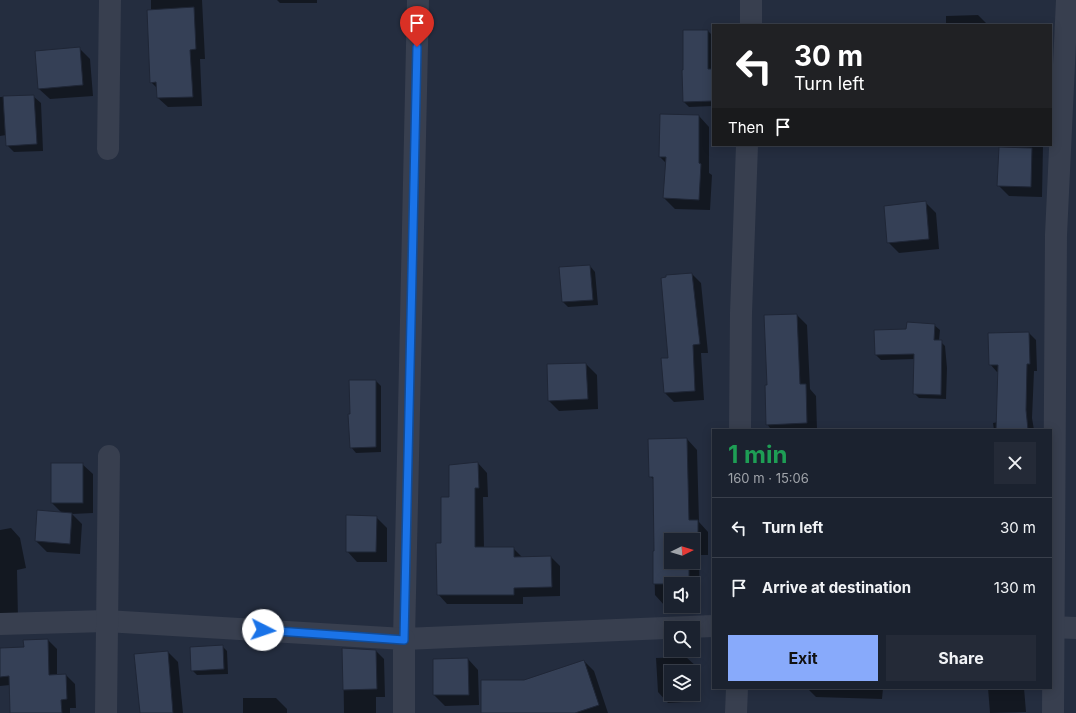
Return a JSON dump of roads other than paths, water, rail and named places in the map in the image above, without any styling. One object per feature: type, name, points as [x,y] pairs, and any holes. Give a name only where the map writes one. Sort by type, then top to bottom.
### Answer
[{"type":"street","points":[[108,149],[110,0]]},
{"type":"street","points":[[404,713],[404,640],[418,0]]},
{"type":"street","points":[[751,0],[751,24]]},
{"type":"street","points":[[1053,713],[1052,627],[1056,234],[1067,0]]},
{"type":"street","points":[[740,429],[741,313],[746,146]]},
{"type":"street","points":[[106,713],[109,456]]},
{"type":"street","points":[[0,624],[106,620],[404,640],[712,626]]},
{"type":"street","points":[[1052,627],[1076,628]]},
{"type":"street","points":[[736,713],[737,689]]}]
